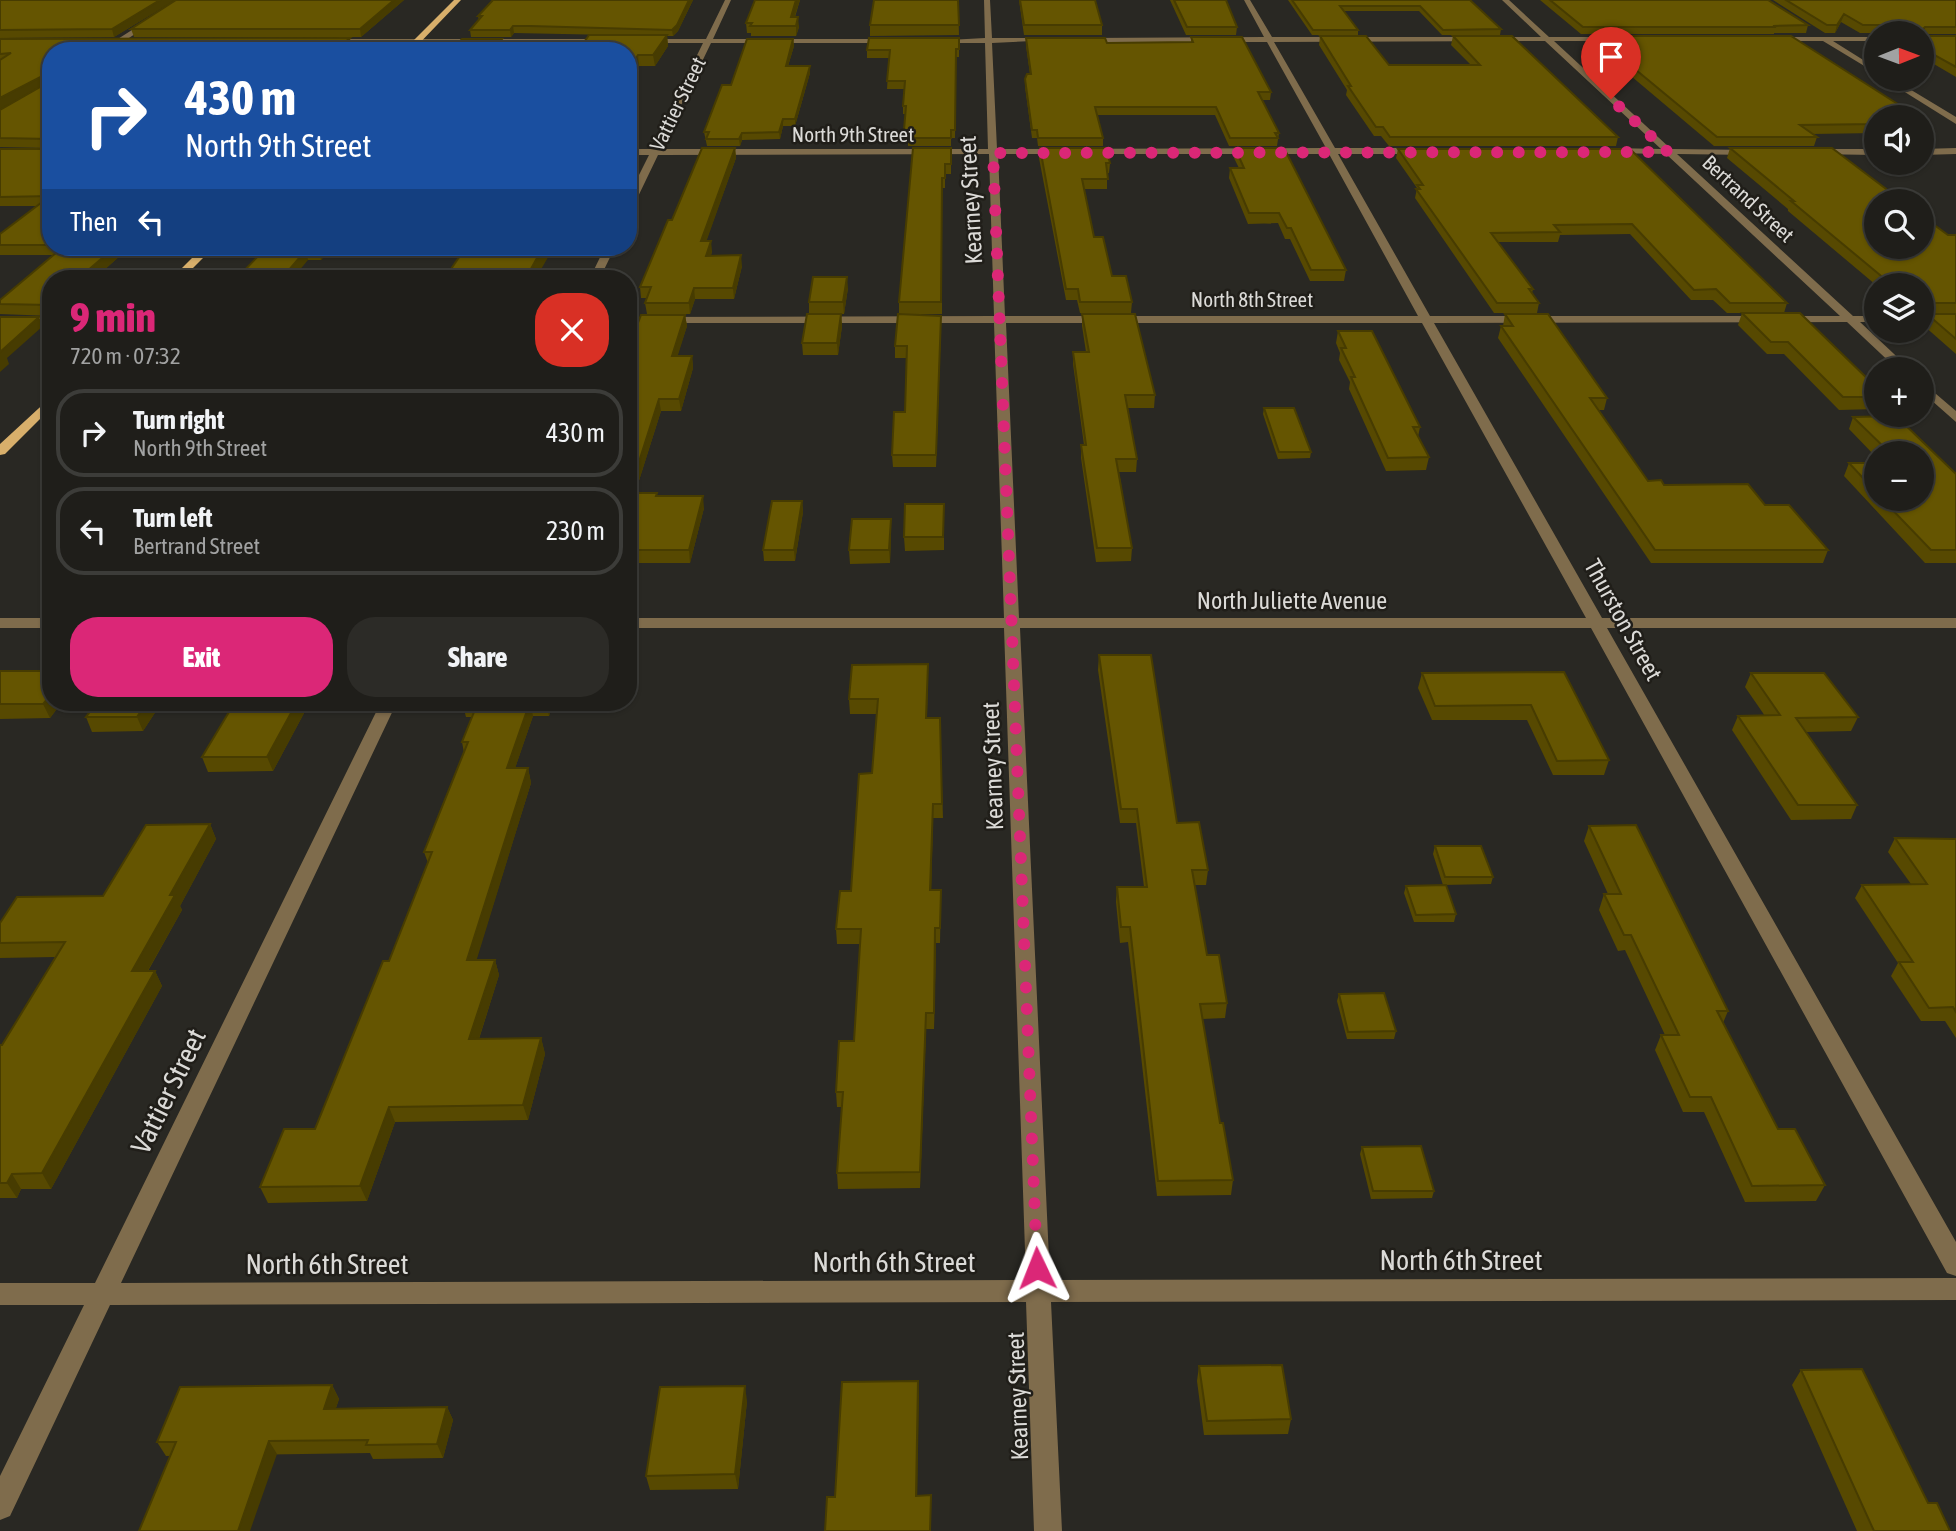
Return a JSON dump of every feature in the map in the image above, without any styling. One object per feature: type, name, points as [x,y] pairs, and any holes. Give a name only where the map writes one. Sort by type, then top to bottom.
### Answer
[{"type":"main road","points":[[416,41],[458,0]]},
{"type":"main road","points":[[185,270],[200,256]]},
{"type":"main road","points":[[0,451],[42,410]]},
{"type":"street","points":[[117,42],[184,0]]},
{"type":"street","name":"Vattier Street","points":[[637,188],[729,0]]},
{"type":"street","name":"Kearney Street","points":[[988,0],[1048,1531]]},
{"type":"street","name":"Thurston Street","points":[[1247,0],[1956,1265]]},
{"type":"street","name":"Bertrand Street","points":[[1505,0],[1891,357]]},
{"type":"street","points":[[1806,27],[1864,63]]},
{"type":"street","points":[[1076,40],[1622,39]]},
{"type":"street","points":[[1766,39],[1864,39]]},
{"type":"street","points":[[931,41],[1063,40]]},
{"type":"street","points":[[325,41],[623,41]]},
{"type":"street","points":[[637,41],[904,41]]},
{"type":"street","points":[[117,42],[140,42]]},
{"type":"street","points":[[1907,91],[1956,121]]},
{"type":"street","name":"North 9th Street","points":[[637,152],[1436,151]]},
{"type":"street","points":[[1597,151],[1761,152]]},
{"type":"street","points":[[1800,152],[1864,152]]},
{"type":"street","points":[[1934,152],[1956,152]]},
{"type":"street","name":"North 8th Street","points":[[637,320],[1864,319]]},
{"type":"street","points":[[0,320],[42,320]]},
{"type":"street","points":[[1934,397],[1956,418]]},
{"type":"street","points":[[0,623],[42,624]]},
{"type":"street","name":"North Juliette Avenue","points":[[637,623],[1956,623]]},
{"type":"street","name":"Vattier Street","points":[[0,1506],[385,711]]},
{"type":"street","name":"North 6th Street","points":[[0,1294],[1956,1289]]},
{"type":"building","points":[[0,0],[160,0],[112,29],[0,30]]},
{"type":"building","points":[[176,0],[394,0],[360,29],[131,29]]},
{"type":"building","points":[[493,0],[689,0],[672,30],[513,26],[510,30],[470,30],[482,16],[478,16]]},
{"type":"building","points":[[755,0],[796,0],[791,17],[798,17],[796,26],[750,26],[752,23],[746,23]]},
{"type":"building","points":[[874,0],[958,0],[959,25],[870,25]]},
{"type":"building","points":[[1020,0],[1095,0],[1102,25],[1024,25]]},
{"type":"building","points":[[1174,0],[1226,0],[1237,27],[1187,27]]},
{"type":"building","points":[[1292,0],[1470,0],[1501,29],[1443,30],[1420,6],[1340,6],[1358,30],[1313,30]]},
{"type":"building","points":[[1550,0],[1768,0],[1808,25],[1583,27]]},
{"type":"building","points":[[1786,0],[1956,0],[1956,27],[1934,27],[1934,21],[1864,21],[1863,25],[1844,14],[1837,25],[1827,25]]},
{"type":"building","points":[[589,35],[667,35],[653,55],[637,57],[637,42],[584,42]]},
{"type":"building","points":[[1320,36],[1366,36],[1389,65],[1480,65],[1453,36],[1512,36],[1618,137],[1390,137],[1383,127],[1376,127],[1348,86],[1351,86]]},
{"type":"building","points":[[1595,36],[1791,36],[1864,83],[1864,91],[1877,91],[1899,105],[1864,105],[1864,124],[1800,125],[1817,137],[1717,137]]},
{"type":"building","points":[[1934,36],[1956,36],[1956,67],[1934,55]]},
{"type":"building","points":[[1191,37],[1242,37],[1271,92],[1258,92],[1279,133],[1275,133],[1278,138],[1230,138],[1216,107],[1095,107],[1103,138],[1038,138],[1037,130],[1032,130],[1025,79],[1027,74],[1031,74],[1026,38],[1105,38],[1107,43],[1193,42]]},
{"type":"building","points":[[350,38],[345,42],[42,42],[42,76],[0,98],[0,60],[11,53],[0,54],[0,39]]},
{"type":"building","points":[[869,38],[959,38],[959,49],[956,49],[955,130],[951,130],[951,138],[907,138],[908,130],[904,130],[906,106],[903,106],[905,81],[887,81],[890,50],[867,50]]},
{"type":"building","points":[[462,39],[502,39],[499,42],[459,42]]},
{"type":"building","points":[[747,39],[793,39],[786,66],[810,66],[795,119],[783,119],[779,132],[742,133],[739,139],[706,139],[709,132],[704,132],[722,85],[731,85]]},
{"type":"building","points":[[42,86],[42,139],[0,138],[0,110]]},
{"type":"building","points":[[702,148],[735,148],[701,241],[711,241],[706,256],[741,255],[733,288],[694,288],[689,303],[645,303],[651,287],[640,287]]},
{"type":"building","points":[[913,148],[951,148],[951,164],[945,164],[945,178],[942,178],[941,302],[899,302]]},
{"type":"building","points":[[1040,148],[1106,148],[1110,163],[1106,163],[1108,179],[1082,179],[1094,237],[1103,237],[1112,276],[1126,276],[1132,302],[1080,302],[1078,289],[1066,289]]},
{"type":"building","points":[[1235,148],[1284,148],[1346,270],[1311,270],[1291,228],[1287,228],[1279,213],[1249,213],[1230,168],[1244,168]]},
{"type":"building","points":[[1730,148],[1832,148],[1864,172],[1864,175],[1886,189],[1864,189],[1864,259],[1934,259],[1934,225],[1948,235],[1956,235],[1956,303],[1934,303],[1934,273],[1878,273],[1791,201],[1794,201]]},
{"type":"building","points":[[0,149],[42,149],[42,196],[0,197]]},
{"type":"building","points":[[1398,149],[1630,149],[1787,303],[1730,303],[1716,289],[1694,290],[1632,224],[1554,225],[1560,232],[1491,233],[1533,289],[1529,289],[1539,303],[1497,303],[1416,189],[1420,189],[1417,185],[1423,185]]},
{"type":"building","points":[[42,202],[42,245],[0,245],[0,234]]},
{"type":"building","points":[[52,256],[105,256],[88,270],[42,270],[42,305],[0,304],[0,300]]},
{"type":"building","points":[[258,256],[301,256],[289,270],[245,270]]},
{"type":"building","points":[[460,256],[538,256],[530,270],[399,270],[451,269]]},
{"type":"building","points":[[813,277],[847,277],[843,302],[809,302]]},
{"type":"building","points":[[1742,313],[1800,313],[1864,375],[1864,397],[1843,397],[1788,342],[1771,342]]},
{"type":"building","points":[[807,314],[841,314],[837,343],[802,343]]},
{"type":"building","points":[[898,314],[941,316],[936,455],[892,455],[894,412],[905,412],[907,346],[895,346]]},
{"type":"building","points":[[1082,314],[1135,314],[1155,395],[1125,395],[1137,459],[1116,459],[1132,548],[1097,548],[1081,445],[1086,445],[1073,352],[1089,352]]},
{"type":"building","points":[[1505,314],[1548,314],[1607,398],[1590,398],[1648,481],[1661,480],[1664,485],[1748,484],[1765,505],[1789,505],[1828,550],[1655,550],[1501,326],[1513,326]]},
{"type":"building","points":[[1934,314],[1956,314],[1956,339],[1934,320]]},
{"type":"building","points":[[641,315],[685,315],[672,356],[692,356],[679,399],[659,399],[637,468],[637,325]]},
{"type":"building","points":[[0,317],[39,317],[0,352]]},
{"type":"building","points":[[1338,331],[1372,331],[1420,427],[1413,427],[1429,457],[1388,458],[1351,377],[1355,377],[1341,348],[1346,348]]},
{"type":"building","points":[[1264,408],[1294,408],[1311,452],[1279,452]]},
{"type":"building","points":[[1853,417],[1864,417],[1864,427],[1907,427],[1922,441],[1878,441]]},
{"type":"building","points":[[1934,453],[1956,474],[1956,550],[1931,550],[1894,511],[1934,511]]},
{"type":"building","points":[[1849,463],[1864,463],[1864,479]]},
{"type":"building","points":[[637,493],[657,493],[656,496],[703,496],[689,550],[637,550]]},
{"type":"building","points":[[772,501],[802,501],[794,550],[763,550]]},
{"type":"building","points":[[905,504],[944,504],[943,537],[904,537]]},
{"type":"building","points":[[852,519],[891,519],[889,550],[849,550]]},
{"type":"building","points":[[1099,655],[1151,655],[1177,823],[1199,822],[1208,870],[1192,870],[1207,955],[1219,955],[1227,1003],[1200,1004],[1220,1123],[1223,1123],[1233,1180],[1158,1181],[1130,927],[1121,927],[1117,887],[1147,887],[1137,809],[1121,809]]},
{"type":"building","points":[[928,664],[926,718],[940,718],[942,804],[933,804],[930,890],[941,890],[940,928],[935,928],[934,1013],[926,1013],[920,1172],[837,1173],[843,1092],[836,1092],[839,1041],[854,1041],[861,929],[836,929],[840,891],[851,891],[859,774],[872,773],[878,699],[849,699],[852,665]]},
{"type":"building","points":[[0,671],[42,671],[42,704],[0,704]]},
{"type":"building","points":[[1564,672],[1609,760],[1557,761],[1531,705],[1435,706],[1422,673]]},
{"type":"building","points":[[1751,673],[1824,673],[1858,717],[1796,718],[1857,805],[1798,805],[1738,716],[1780,715]]},
{"type":"building","points":[[90,711],[141,711],[137,717],[86,717]]},
{"type":"building","points":[[230,711],[292,711],[267,757],[202,757]]},
{"type":"building","points":[[474,711],[527,711],[507,768],[528,768],[467,960],[495,960],[469,1039],[541,1038],[523,1105],[389,1107],[360,1186],[260,1187],[284,1129],[315,1129],[383,961],[389,961],[432,852],[424,852],[468,742],[462,742]]},
{"type":"building","points":[[210,824],[170,895],[175,895],[132,971],[155,971],[42,1173],[12,1174],[7,1183],[0,1183],[0,1045],[65,942],[0,943],[0,923],[17,897],[103,896],[146,825]]},
{"type":"building","points":[[1636,825],[1728,1011],[1717,1011],[1778,1129],[1795,1129],[1825,1185],[1752,1186],[1711,1097],[1690,1097],[1661,1035],[1679,1035],[1631,935],[1624,935],[1604,894],[1621,894],[1589,826]]},
{"type":"building","points":[[1895,838],[1956,839],[1956,1012],[1953,1007],[1929,1008],[1899,962],[1913,962],[1862,885],[1927,884]]},
{"type":"building","points":[[1435,846],[1481,846],[1493,877],[1445,877]]},
{"type":"building","points":[[1446,885],[1456,914],[1416,915],[1406,886]]},
{"type":"building","points":[[1384,993],[1396,1031],[1348,1032],[1339,994]]},
{"type":"building","points":[[1421,1146],[1434,1191],[1373,1191],[1362,1147]]},
{"type":"building","points":[[1282,1365],[1291,1419],[1207,1421],[1199,1366]]},
{"type":"building","points":[[1862,1369],[1928,1503],[1937,1503],[1950,1531],[1874,1531],[1801,1370]]},
{"type":"building","points":[[918,1381],[916,1496],[931,1495],[930,1531],[825,1531],[827,1497],[835,1497],[842,1382]]},
{"type":"building","points":[[332,1385],[324,1409],[447,1407],[437,1444],[366,1445],[368,1440],[269,1441],[238,1531],[139,1531],[176,1442],[157,1442],[180,1387]]},
{"type":"building","points":[[745,1386],[735,1474],[646,1476],[660,1387]]},
{"type":"route","points":[[1037,1268],[993,153],[1668,152],[1611,99]]}]
